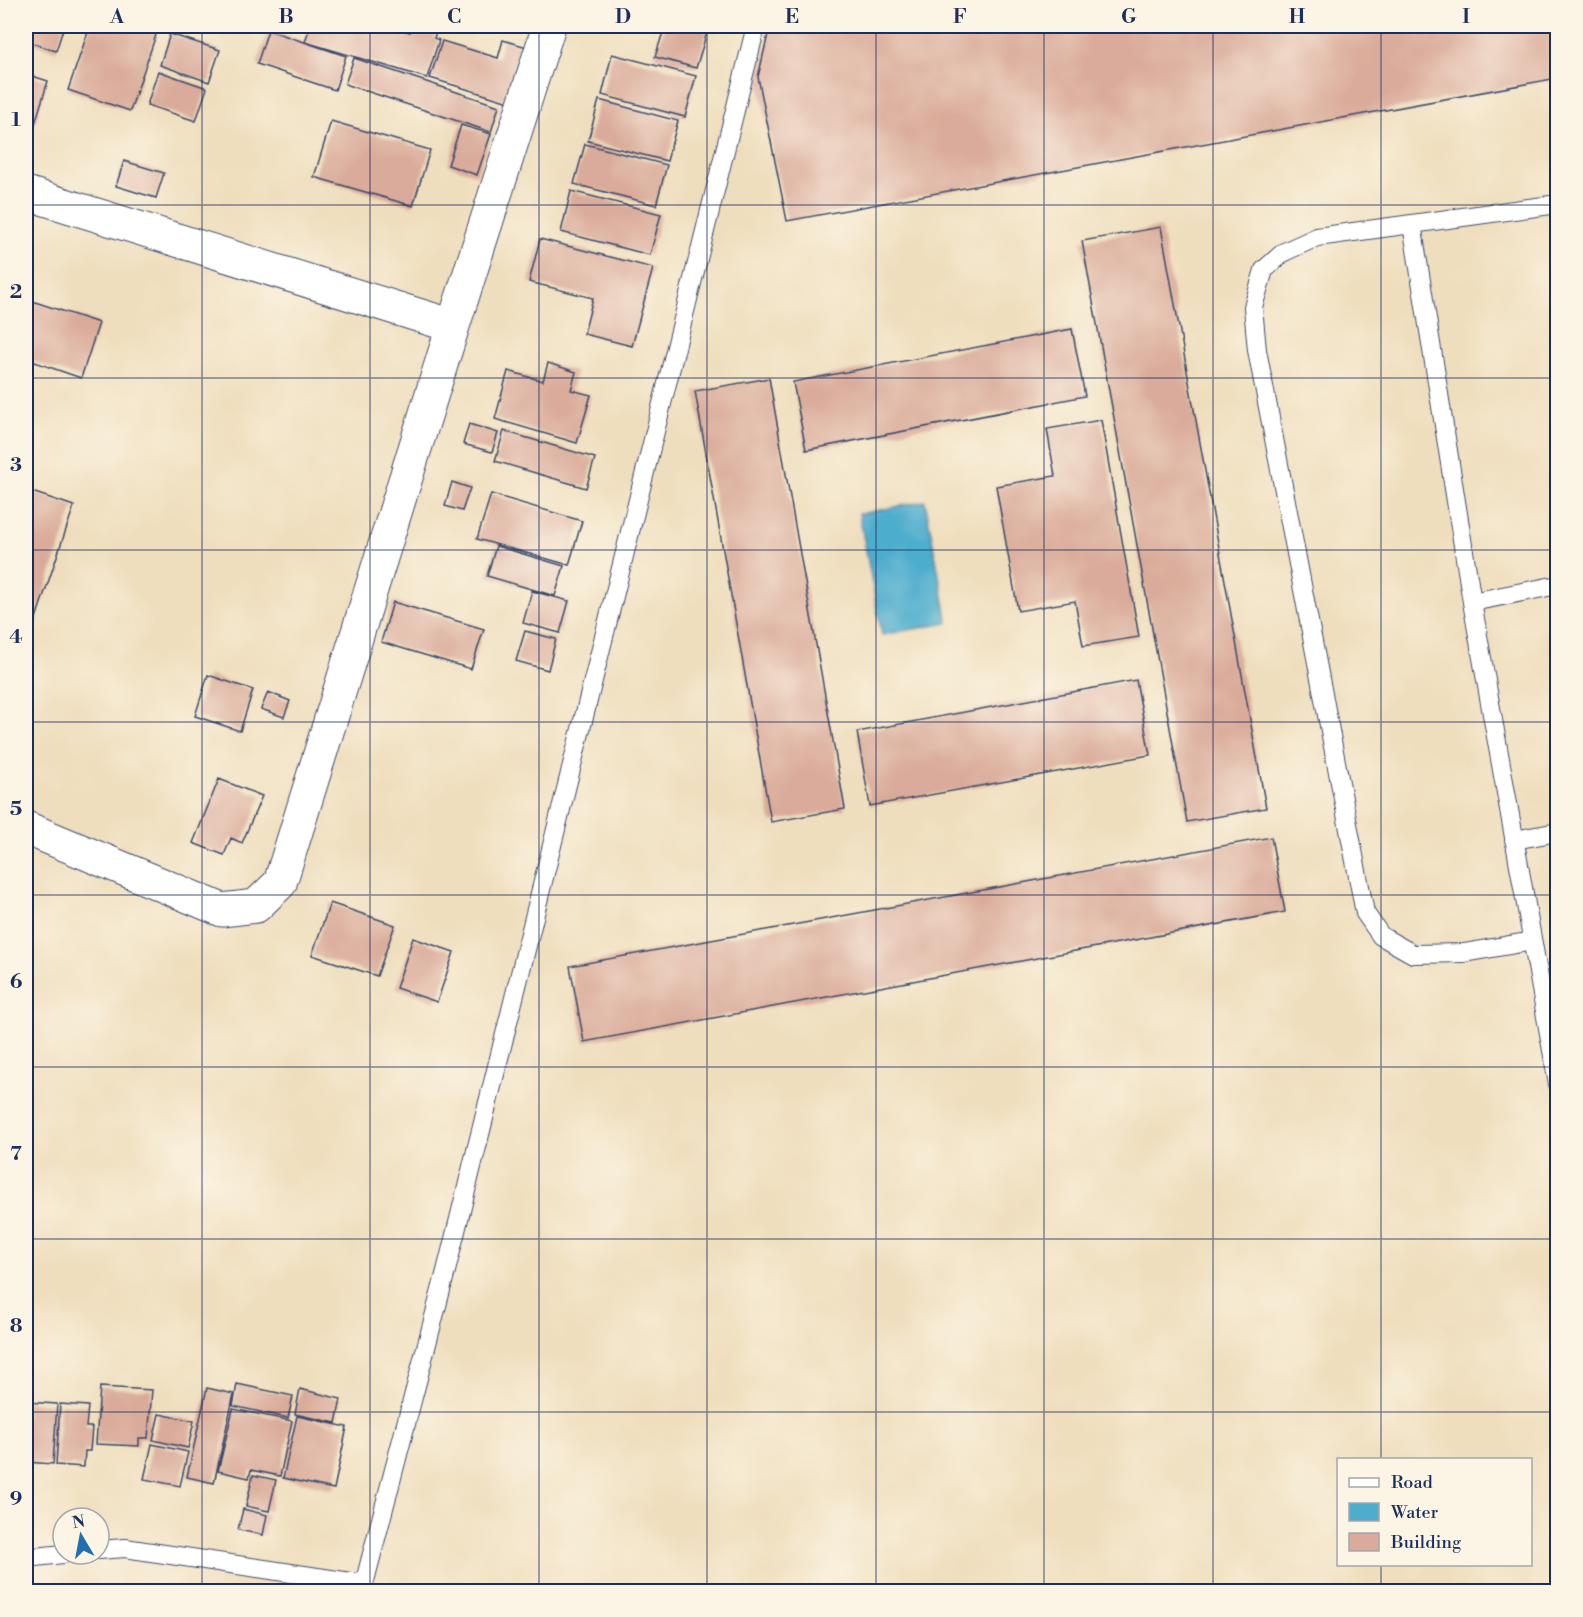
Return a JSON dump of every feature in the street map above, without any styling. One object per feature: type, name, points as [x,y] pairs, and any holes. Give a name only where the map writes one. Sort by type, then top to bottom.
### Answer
[{"type":"street","points":[[26,828],[222,910],[256,906],[280,882],[549,26]]},
{"type":"street","points":[[26,193],[453,326]]},
{"type":"lane","points":[[111,1549],[125,1548],[363,1588],[452,1248],[756,26]]},
{"type":"lane","points":[[1532,941],[1464,953],[1413,954],[1381,936],[1365,913],[1257,350],[1253,307],[1264,270],[1284,252],[1317,237],[1557,204]]},
{"type":"lane","points":[[1412,224],[1472,602],[1557,1084]]},
{"type":"lane","points":[[1472,602],[1557,585]]},
{"type":"lane","points":[[1514,840],[1557,832]]},
{"type":"lane","points":[[26,1558],[51,1555]]},
{"type":"water","points":[[925,501],[948,623],[882,635],[859,514]]},
{"type":"building","points":[[26,26],[64,26],[56,51],[26,41]]},
{"type":"building","points":[[90,26],[159,26],[130,111],[68,90]]},
{"type":"building","points":[[310,26],[390,26],[410,32],[412,26],[438,26],[434,38],[439,40],[427,78],[305,42]]},
{"type":"building","points":[[665,26],[697,26],[708,29],[696,68],[655,57]]},
{"type":"building","points":[[770,26],[1558,26],[1558,78],[787,221],[758,77]]},
{"type":"building","points":[[268,30],[346,56],[335,90],[257,64]]},
{"type":"building","points":[[170,34],[220,50],[209,82],[160,65]]},
{"type":"building","points":[[503,40],[527,47],[509,102],[430,78],[442,41],[498,58]]},
{"type":"building","points":[[612,54],[696,76],[685,117],[602,95]]},
{"type":"building","points":[[354,58],[499,106],[491,132],[345,84]]},
{"type":"building","points":[[158,71],[207,88],[196,121],[147,105]]},
{"type":"building","points":[[26,74],[48,81],[26,153]]},
{"type":"building","points":[[599,100],[678,121],[667,161],[588,141]]},
{"type":"building","points":[[331,121],[430,150],[413,206],[314,177]]},
{"type":"building","points":[[461,125],[491,134],[477,175],[448,165]]},
{"type":"building","points":[[585,144],[667,165],[656,205],[574,184]]},
{"type":"building","points":[[124,161],[164,173],[156,198],[116,186]]},
{"type":"building","points":[[571,191],[661,214],[650,255],[561,232]]},
{"type":"building","points":[[1161,227],[1266,808],[1187,822],[1082,241]]},
{"type":"building","points":[[540,239],[653,268],[632,346],[584,334],[593,298],[529,282]]},
{"type":"building","points":[[26,299],[99,323],[81,378],[26,359]]},
{"type":"building","points":[[1072,329],[1085,396],[806,450],[793,382]]},
{"type":"building","points":[[548,363],[576,372],[571,390],[591,395],[577,443],[495,419],[508,371],[543,381]]},
{"type":"building","points":[[769,378],[845,809],[771,822],[695,391]]},
{"type":"building","points":[[1101,420],[1139,637],[1083,646],[1075,601],[1018,611],[996,486],[1055,476],[1047,429]]},
{"type":"building","points":[[469,424],[498,433],[492,452],[463,444]]},
{"type":"building","points":[[504,431],[595,458],[586,488],[495,461]]},
{"type":"building","points":[[452,482],[470,488],[462,511],[445,506]]},
{"type":"building","points":[[26,490],[74,506],[33,627],[26,624]]},
{"type":"building","points":[[491,494],[582,521],[569,565],[477,539]]},
{"type":"building","points":[[496,546],[564,566],[555,596],[487,576]]},
{"type":"building","points":[[532,591],[569,601],[560,633],[523,623]]},
{"type":"building","points":[[393,602],[484,629],[471,669],[381,642]]},
{"type":"building","points":[[525,631],[556,639],[548,670],[516,661]]},
{"type":"building","points":[[208,675],[253,690],[240,731],[195,716]]},
{"type":"building","points":[[1136,680],[1150,755],[870,806],[857,732]]},
{"type":"building","points":[[268,692],[290,701],[284,717],[261,709]]},
{"type":"building","points":[[219,779],[262,796],[242,843],[231,838],[224,855],[193,843]]},
{"type":"building","points":[[1271,837],[1285,912],[584,1042],[570,966]]},
{"type":"building","points":[[330,903],[395,925],[377,976],[312,955]]},
{"type":"building","points":[[413,938],[454,952],[437,1002],[396,988]]},
{"type":"building","points":[[237,1384],[293,1396],[288,1418],[233,1406]]},
{"type":"building","points":[[100,1387],[152,1390],[148,1438],[139,1438],[139,1446],[96,1444]]},
{"type":"building","points":[[207,1388],[234,1394],[214,1483],[187,1477]]},
{"type":"building","points":[[300,1389],[341,1399],[336,1423],[295,1414]]},
{"type":"building","points":[[26,1402],[57,1404],[53,1464],[26,1462]]},
{"type":"building","points":[[60,1404],[88,1406],[86,1427],[92,1427],[90,1451],[85,1451],[84,1467],[56,1465]]},
{"type":"building","points":[[233,1409],[292,1421],[280,1476],[251,1470],[249,1478],[218,1471]]},
{"type":"building","points":[[159,1414],[194,1421],[188,1448],[153,1440]]},
{"type":"building","points":[[297,1416],[347,1427],[334,1489],[283,1478]]},
{"type":"building","points":[[152,1444],[188,1452],[180,1486],[144,1479]]},
{"type":"building","points":[[253,1475],[276,1480],[269,1511],[246,1506]]},
{"type":"building","points":[[243,1509],[267,1515],[263,1535],[238,1530]]}]
